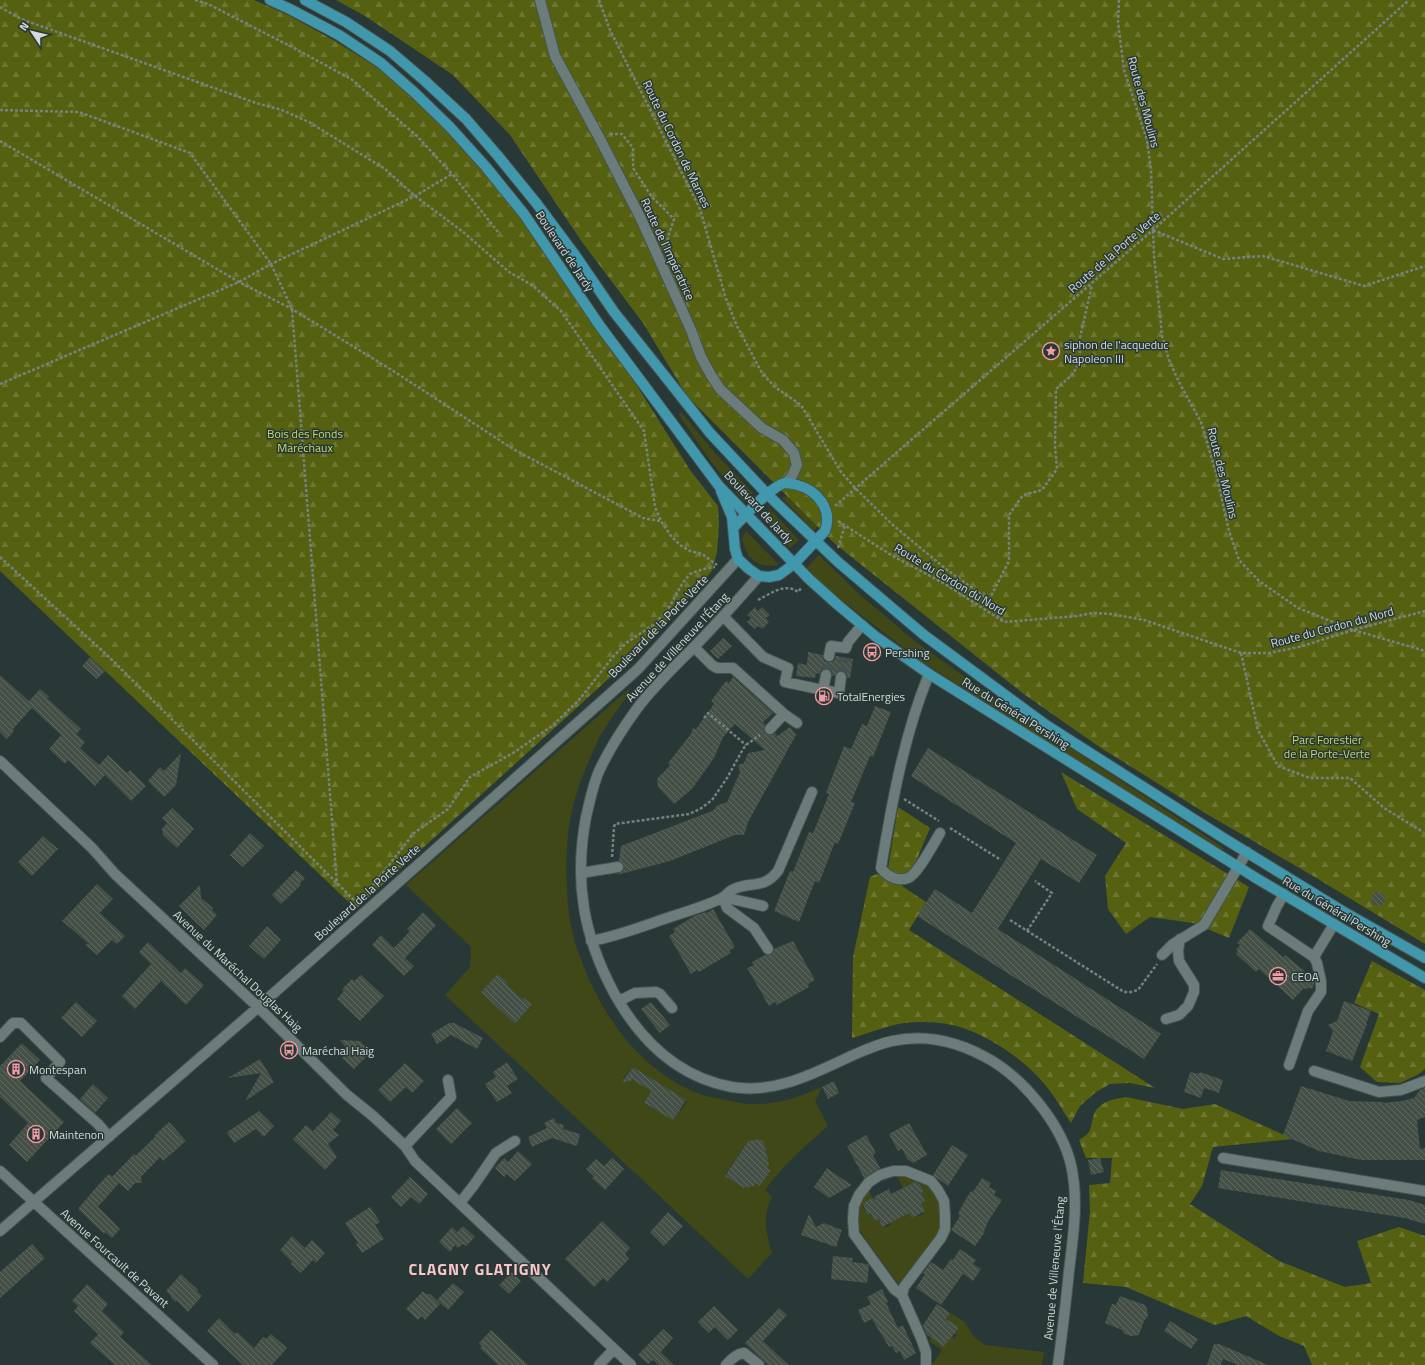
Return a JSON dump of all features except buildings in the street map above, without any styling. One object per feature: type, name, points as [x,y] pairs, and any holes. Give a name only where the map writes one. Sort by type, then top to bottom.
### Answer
[{"type":"main road","name":"Boulevard de Jardy","points":[[270,0],[338,35],[381,63],[450,127],[486,167],[524,214],[600,326],[719,486],[794,564]]},
{"type":"main road","name":"Boulevard de Jardy","points":[[305,0],[346,22],[390,51],[466,119],[537,204],[575,255],[614,312],[710,432],[768,494],[816,541]]},
{"type":"main road","points":[[719,486],[732,517],[735,549],[738,559],[759,576],[779,575],[794,564],[825,531],[827,525],[826,513],[818,495],[804,487],[786,483],[768,494],[734,527]]},
{"type":"main road","name":"Rue du Général Pershing","points":[[816,541],[838,562],[924,635],[1046,725],[1344,912],[1425,958]]},
{"type":"main road","name":"Rue du Général Pershing","points":[[794,564],[862,625],[929,674],[1237,866],[1425,978]]},
{"type":"street","name":"Route de l'Impératrice","points":[[540,0],[555,56],[642,221],[691,330],[701,357],[720,389],[762,428],[783,440],[794,453],[797,465],[792,476],[786,483]]},
{"type":"street","name":"Boulevard de la Porte Verte","points":[[0,1231],[258,1007],[362,908],[638,669],[738,559]]},
{"type":"street","name":"Avenue de Villeneuve l'Étang","points":[[759,576],[636,708],[612,746],[599,771],[589,802],[584,830],[581,873],[585,917],[591,942],[602,970],[634,1026],[668,1060],[689,1073],[708,1080],[732,1087],[754,1089],[774,1087],[805,1078],[873,1046],[911,1037],[935,1039],[960,1045],[1007,1070],[1032,1096],[1052,1122],[1064,1144],[1071,1164],[1075,1204],[1072,1247],[1058,1365]]},
{"type":"street","points":[[723,616],[763,657],[788,668],[785,682],[839,693],[841,677]]},
{"type":"street","points":[[829,656],[831,646],[845,653],[848,642],[862,625]]},
{"type":"street","points":[[694,647],[717,668],[733,668],[784,714],[797,723]]},
{"type":"street","points":[[929,674],[918,700],[910,729],[890,814],[881,868],[886,875],[896,879],[907,879],[915,874],[940,834]]},
{"type":"street","points":[[824,690],[826,675]]},
{"type":"street","points":[[770,729],[784,714]]},
{"type":"street","name":"Avenue du Maréchal Douglas Haig","points":[[0,761],[92,848],[121,879],[258,1007],[347,1095],[373,1116],[405,1146],[415,1161],[631,1365]]},
{"type":"street","points":[[591,942],[613,937],[723,897],[731,890],[742,886],[764,883],[772,879],[778,871],[812,792]]},
{"type":"street","points":[[1162,956],[1173,944],[1204,925],[1237,866],[1247,852]]},
{"type":"street","points":[[581,873],[618,867]]},
{"type":"street","points":[[1284,894],[1268,926],[1314,957],[1318,963],[1321,981],[1321,992],[1308,1011],[1289,1066]]},
{"type":"street","points":[[723,897],[763,906]]},
{"type":"street","points":[[723,897],[727,908],[754,928],[768,949]]},
{"type":"street","points":[[1314,957],[1334,924]]},
{"type":"street","points":[[1166,1019],[1179,1015],[1188,1006],[1194,992],[1194,985],[1179,961],[1178,950],[1180,939]]},
{"type":"street","points":[[619,1001],[635,993],[656,992],[660,994],[672,1008]]},
{"type":"street","points":[[0,1038],[13,1023],[21,1023],[60,1062],[46,1078],[98,1124],[109,1137]]},
{"type":"street","points":[[1314,1070],[1379,1092],[1401,1090],[1425,1081]]},
{"type":"street","points":[[405,1146],[451,1097],[448,1080]]},
{"type":"street","points":[[460,1203],[474,1186],[496,1153],[515,1140]]},
{"type":"street","points":[[1222,1158],[1425,1191]]},
{"type":"street","points":[[902,1295],[904,1287],[941,1238],[945,1229],[944,1201],[931,1181],[906,1171],[893,1170],[880,1174],[869,1182],[860,1195],[854,1206],[854,1234],[894,1289],[902,1295],[926,1352],[926,1365]]},
{"type":"street","name":"Avenue Fourcault de Pavant","points":[[0,1171],[213,1365]]},
{"type":"street","points":[[599,1365],[614,1349]]},
{"type":"street","points":[[726,1365],[739,1353],[744,1353],[758,1365]]},
{"type":"path","points":[[195,0],[208,4],[285,43],[351,79],[417,136],[452,174],[498,232]]},
{"type":"path","name":"Route du Cordon de Marnes","points":[[599,0],[610,30],[700,209],[726,299],[737,326],[762,373],[775,387],[801,405],[840,472],[856,489],[900,531],[946,569],[989,600],[1004,622]]},
{"type":"path","name":"Route des Moulins","points":[[1119,0],[1118,22],[1124,70],[1147,140],[1151,170],[1154,256],[1164,342],[1169,360],[1180,384],[1201,422],[1216,473],[1229,531],[1239,560],[1259,581],[1298,608],[1353,630],[1425,651]]},
{"type":"path","name":"Route de la Porte Verte","points":[[826,513],[856,489],[1092,284],[1409,0]]},
{"type":"path","points":[[0,6],[21,19],[256,103],[282,110],[308,122],[385,169],[415,196],[462,231],[509,272],[532,285],[561,311],[644,431],[656,508],[660,521],[680,545],[690,551],[702,554],[719,566],[703,569],[690,574],[682,584],[667,611],[653,625],[626,643],[612,658],[579,700],[552,726],[513,753],[470,777],[448,809],[414,833],[362,908],[336,884],[108,657],[0,557]]},
{"type":"path","points":[[0,110],[79,112],[190,153],[271,264],[292,309],[336,884]]},
{"type":"path","points":[[600,139],[610,134],[622,134],[633,148],[632,168],[652,196],[674,219],[668,237],[663,269]]},
{"type":"path","points":[[0,141],[239,282],[292,309],[395,372],[513,449],[643,518],[660,521]]},
{"type":"path","points":[[0,384],[239,282],[271,264],[415,196],[452,174]]},
{"type":"path","points":[[1153,230],[1223,259],[1263,256],[1364,286],[1425,266]]},
{"type":"path","points":[[989,600],[1009,561],[1009,515],[1023,495],[1042,490],[1057,469],[1055,446],[1056,389],[1073,374],[1080,361],[1080,338],[1092,284]]},
{"type":"path","name":"Route du Cordon du Nord","points":[[834,552],[838,548],[845,525],[891,555],[945,584],[1004,622],[1093,614],[1111,614],[1144,620],[1242,653],[1269,653],[1281,651],[1425,611]]},
{"type":"path","points":[[758,600],[781,589],[794,589],[798,592],[803,586]]},
{"type":"path","points":[[1242,653],[1258,730],[1278,766],[1310,778],[1350,778],[1384,808],[1423,832]]},
{"type":"path","points":[[704,718],[708,713],[746,745]]},
{"type":"path","points":[[608,869],[612,858],[615,824],[689,814],[700,809],[712,800],[728,778],[746,745],[770,729]]},
{"type":"path","points":[[1027,931],[1052,893],[1034,882]]},
{"type":"path","points":[[1010,920],[1124,992],[1138,990],[1162,956]]},
{"type":"green space","name":"Bois des Fonds Maréchaux","points":[[0,0],[254,0],[288,15],[335,41],[378,68],[411,96],[447,130],[483,170],[521,217],[617,354],[690,470],[718,506],[719,525],[717,552],[712,571],[650,641],[356,909],[0,571]]},
{"type":"green space","name":"Parc Forestier de la Porte-Verte","points":[[336,0],[1425,0],[1425,944],[1205,813],[1101,748],[1025,695],[834,543],[687,396],[643,323],[582,242],[510,135],[453,75],[365,16]]},
{"type":"green space","points":[[681,412],[715,453],[753,493],[744,502],[709,459],[679,415]]},
{"type":"green space","points":[[790,495],[816,517],[817,527],[814,531],[782,498]]},
{"type":"green space","points":[[770,509],[799,540],[790,548],[761,517]]},
{"type":"green space","points":[[746,531],[779,565],[771,566],[759,564],[750,557],[742,539]]},
{"type":"green space","points":[[819,555],[859,594],[916,642],[1000,702],[1224,848],[1221,853],[921,661],[836,596],[806,568]]},
{"type":"green space","points":[[629,689],[628,695],[601,735],[589,761],[574,802],[569,823],[567,887],[569,915],[571,928],[582,964],[593,988],[620,1032],[637,1052],[678,1084],[702,1095],[744,1104],[766,1104],[791,1099],[822,1087],[815,1101],[828,1126],[787,1164],[765,1190],[772,1197],[767,1211],[766,1225],[772,1253],[748,1279],[445,995],[470,967],[471,947],[406,885]],"holes":[[[499,974],[522,999],[524,998],[532,1006],[515,1024],[481,992]],[[633,1067],[687,1101],[681,1110],[664,1099],[656,1111],[644,1103],[651,1091],[631,1078],[627,1082],[623,1078]],[[759,1139],[763,1141],[763,1148],[767,1153],[767,1168],[771,1170],[760,1186],[756,1183],[754,1186],[744,1188],[725,1175],[747,1142],[750,1144],[753,1140]]]},
{"type":"green space","points":[[1061,772],[1249,887],[1229,938],[1193,923],[1150,917],[1126,934],[1108,909],[1105,876],[1126,843],[1077,809]]},
{"type":"green space","points":[[898,807],[930,828],[914,866],[902,886],[926,902],[909,930],[1155,1088],[1130,1083],[1110,1084],[1096,1092],[1080,1106],[1071,1123],[1048,1088],[1031,1070],[1012,1054],[979,1034],[957,1026],[931,1022],[911,1022],[893,1025],[852,1038],[853,957],[870,877],[888,869]]},
{"type":"green space","points":[[1372,961],[1425,990],[1425,1069],[1419,1074],[1400,1083],[1377,1082],[1360,1067],[1379,1014],[1354,1003]]},
{"type":"green space","points":[[1126,1097],[1183,1109],[1215,1104],[1293,1139],[1213,1147],[1202,1186],[1190,1204],[1279,1261],[1345,1287],[1371,1283],[1357,1241],[1399,1227],[1425,1236],[1425,1365],[1312,1365],[1304,1346],[1279,1336],[1246,1316],[1215,1325],[1126,1287],[1083,1283],[1090,1211],[1089,1185],[1110,1183],[1112,1158],[1086,1158],[1079,1140],[1089,1132],[1094,1114],[1100,1106],[1108,1101]]},
{"type":"green space","points":[[897,1175],[909,1176],[928,1185],[935,1192],[941,1211],[941,1222],[938,1234],[900,1286],[864,1237],[860,1230],[858,1219],[859,1208],[868,1189],[874,1200],[863,1206],[867,1215],[871,1213],[874,1221],[879,1219],[882,1227],[891,1225],[890,1223],[905,1204],[912,1218],[923,1214],[925,1211],[921,1203],[921,1193],[924,1191],[920,1182],[904,1190]]},
{"type":"green space","points":[[950,1313],[965,1322],[974,1337],[985,1345],[1044,1352],[1042,1365],[932,1365],[942,1350],[929,1341],[934,1334],[943,1335],[950,1340],[952,1338],[954,1339],[957,1335],[955,1334],[958,1327],[946,1319]]},
{"type":"tunnel","points":[[826,675],[829,656]]},
{"type":"tunnel","points":[[841,677],[844,658]]},
{"type":"place","name":"siphon de l'acqueduc Napoleon III","points":[[1051,351]]},
{"type":"place","name":"Pershing","points":[[872,652]]},
{"type":"place","name":"TotalEnergies","points":[[824,696]]},
{"type":"place","name":"CEOA","points":[[1278,976]]},
{"type":"place","name":"Maréchal Haig","points":[[289,1050]]},
{"type":"place","name":"Montespan","points":[[16,1069]]},
{"type":"place","name":"Maintenon","points":[[36,1134]]},
{"type":"district","name":"CLAGNY GLATIGNY","points":[[480,1269]]}]
